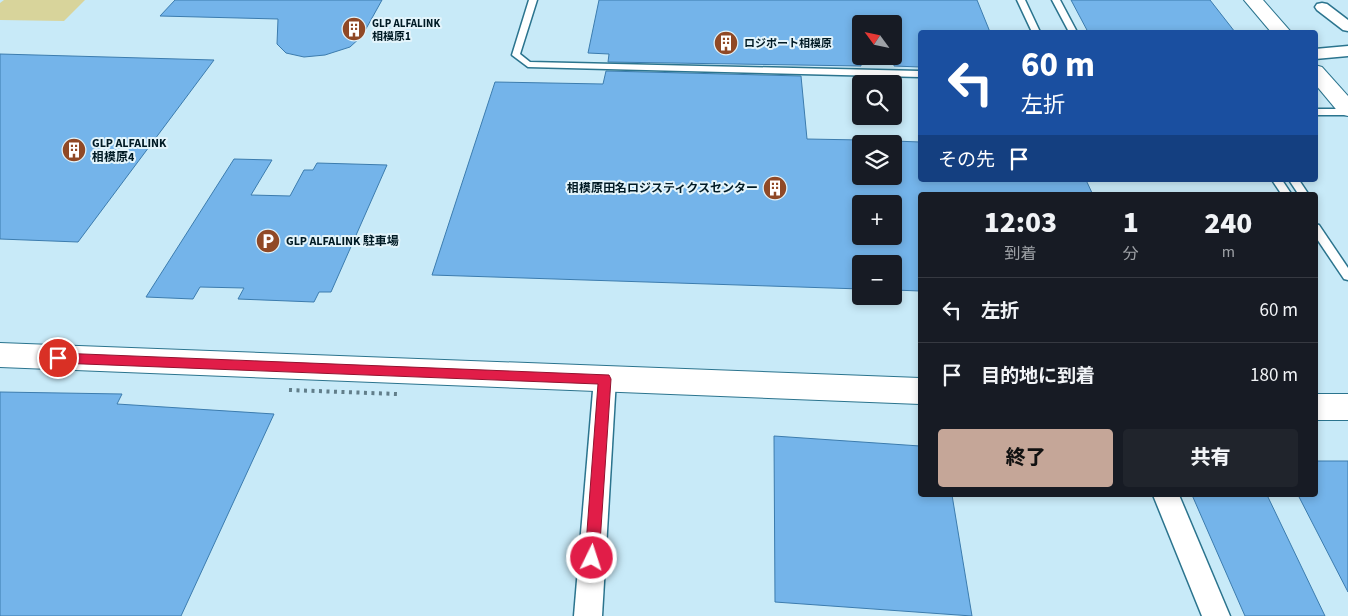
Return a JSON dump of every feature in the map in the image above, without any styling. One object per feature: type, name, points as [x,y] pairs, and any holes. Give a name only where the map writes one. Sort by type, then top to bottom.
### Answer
[{"type":"street","points":[[1253,0],[1279,30]]},
{"type":"street","points":[[1322,7],[1346,24]]},
{"type":"street","points":[[1318,54],[1348,51]]},
{"type":"street","points":[[1318,74],[1347,106]]},
{"type":"street","points":[[0,355],[918,391]]},
{"type":"street","points":[[588,616],[605,379]]},
{"type":"street","points":[[1318,406],[1348,407]]},
{"type":"street","points":[[1167,497],[1216,616]]},
{"type":"lane","points":[[533,0],[516,55],[528,64],[918,74]]},
{"type":"lane","points":[[1021,0],[1035,30]]},
{"type":"lane","points":[[1056,0],[1072,30]]},
{"type":"lane","points":[[1318,111],[1347,106]]},
{"type":"lane","points":[[1318,232],[1348,276]]},
{"type":"shaded area","points":[[4,0],[85,0],[64,21],[0,20],[0,3]]},
{"type":"building","name":"GLP ALFALINK 相模原1","points":[[175,0],[382,0],[362,36],[350,47],[325,55],[304,57],[286,53],[277,44],[278,19],[160,16]]},
{"type":"building","name":"ロジポート相模原","points":[[599,0],[977,0],[989,30],[918,30],[918,67],[894,66],[902,65],[902,15],[852,15],[852,65],[861,66],[608,62],[609,54],[588,53]]},
{"type":"building","points":[[1071,0],[1210,0],[1233,30],[1087,30]]},
{"type":"building","name":"GLP ALFALINK 相模原4","points":[[0,54],[214,60],[78,242],[0,239]]},
{"type":"building","name":"相模原田名ロジスティクスセンター","points":[[606,71],[801,76],[807,139],[852,140],[852,185],[902,185],[902,141],[918,142],[918,182],[1087,182],[1092,192],[918,192],[918,291],[902,290],[902,255],[852,255],[852,289],[432,275],[495,82],[603,84]]},
{"type":"building","name":"GLP ALFALINK 駐車場","points":[[234,159],[272,160],[251,195],[290,196],[304,170],[313,170],[317,163],[387,165],[331,292],[319,292],[314,302],[238,299],[244,288],[200,287],[193,299],[146,297]]},
{"type":"building","points":[[0,392],[122,394],[117,404],[274,414],[181,616],[0,616]]},
{"type":"building","points":[[774,436],[918,446],[918,497],[952,497],[972,616],[775,602]]},
{"type":"building","points":[[1318,461],[1348,461],[1348,592],[1299,497],[1318,497]]},
{"type":"building","points":[[1193,497],[1268,497],[1325,616],[1245,616]]},
{"type":"place","name":"GLP ALFALINK 相模原1","points":[[354,29]]},
{"type":"place","name":"ロジポート相模原","points":[[726,43]]},
{"type":"place","name":"GLP ALFALINK 相模原4","points":[[74,150]]},
{"type":"place","name":"相模原田名ロジスティクスセンター","points":[[775,188]]},
{"type":"place","name":"GLP ALFALINK 駐車場","points":[[268,241]]},
{"type":"route","points":[[58,358],[605,379],[592,558]]}]
